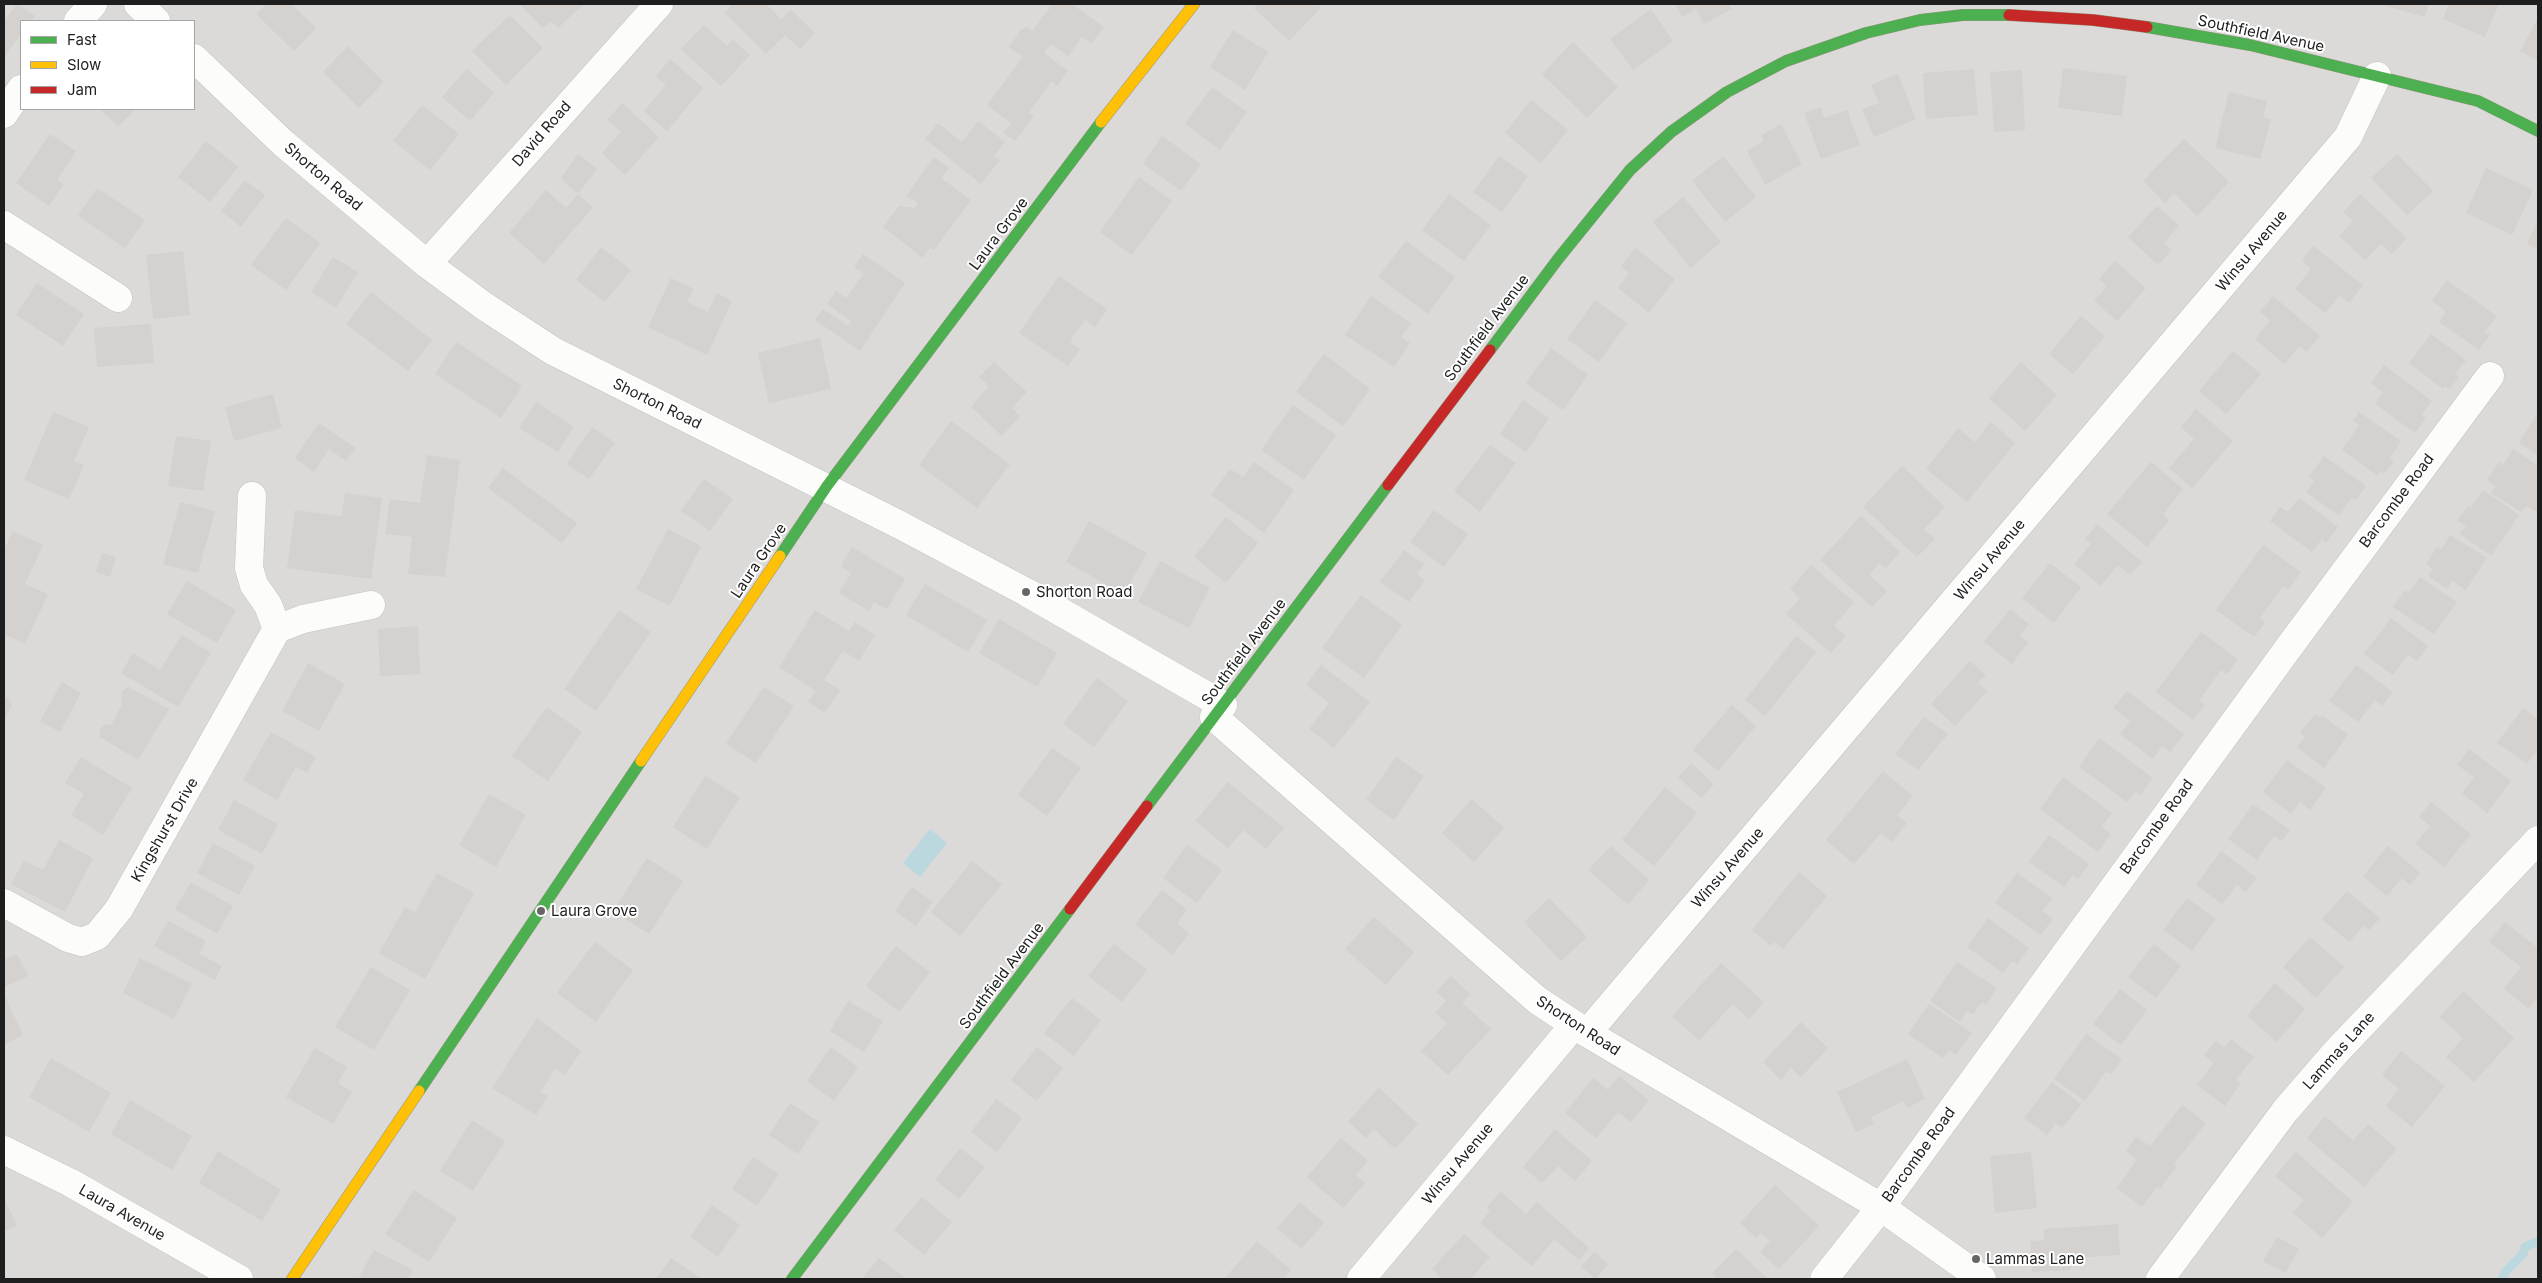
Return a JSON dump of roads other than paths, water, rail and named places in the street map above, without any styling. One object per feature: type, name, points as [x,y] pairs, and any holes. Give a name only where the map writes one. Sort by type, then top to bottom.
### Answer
[{"type":"street","points":[[79,20],[93,4]]},
{"type":"street","points":[[138,4],[155,20]]},
{"type":"street","name":"David Road","points":[[427,264],[658,4]]},
{"type":"street","name":"Laura Grove","points":[[292,1279],[827,486],[1136,76],[1194,4]]},
{"type":"street","name":"Southfield Avenue","points":[[792,1279],[1558,258],[1630,170],[1671,132],[1754,77],[1786,61],[1866,33],[1920,20],[1963,15],[2009,14],[2093,20],[2159,28],[2250,45],[2478,100],[2538,130]]},
{"type":"street","name":"Shorton Road","points":[[195,59],[283,143],[427,264],[484,306],[553,351],[620,386],[827,486],[1026,592],[1219,711],[1537,1000],[1580,1029],[1881,1207],[1982,1279]]},
{"type":"street","name":"Winsu Avenue","points":[[1361,1279],[1580,1029],[2342,144],[2362,111],[2377,76]]},
{"type":"street","points":[[4,114],[20,91]]},
{"type":"street","points":[[4,225],[118,298]]},
{"type":"street","name":"Barcombe Road","points":[[1824,1279],[1881,1207],[2274,666],[2490,376]]},
{"type":"street","points":[[252,496],[249,568],[254,585],[268,605],[277,629],[303,619],[371,606]]},
{"type":"street","name":"Kingshurst Drive","points":[[4,904],[68,938],[82,942],[97,936],[119,909],[277,629]]},
{"type":"street","name":"Lammas Lane","points":[[2160,1279],[2285,1111],[2336,1052],[2538,840]]},
{"type":"street","name":"Laura Avenue","points":[[4,1150],[70,1183],[239,1279]]},
{"type":"water","points":[[930,829],[947,843],[920,877],[903,863]]},
{"type":"waterway","points":[[2502,1279],[2505,1272],[2523,1254],[2525,1247],[2538,1241]]},
{"type":"place","name":"Shorton Road","points":[[1026,592]]},
{"type":"place","name":"Laura Grove","points":[[541,911]]},
{"type":"place","name":"Lammas Lane","points":[[1976,1259]]}]
